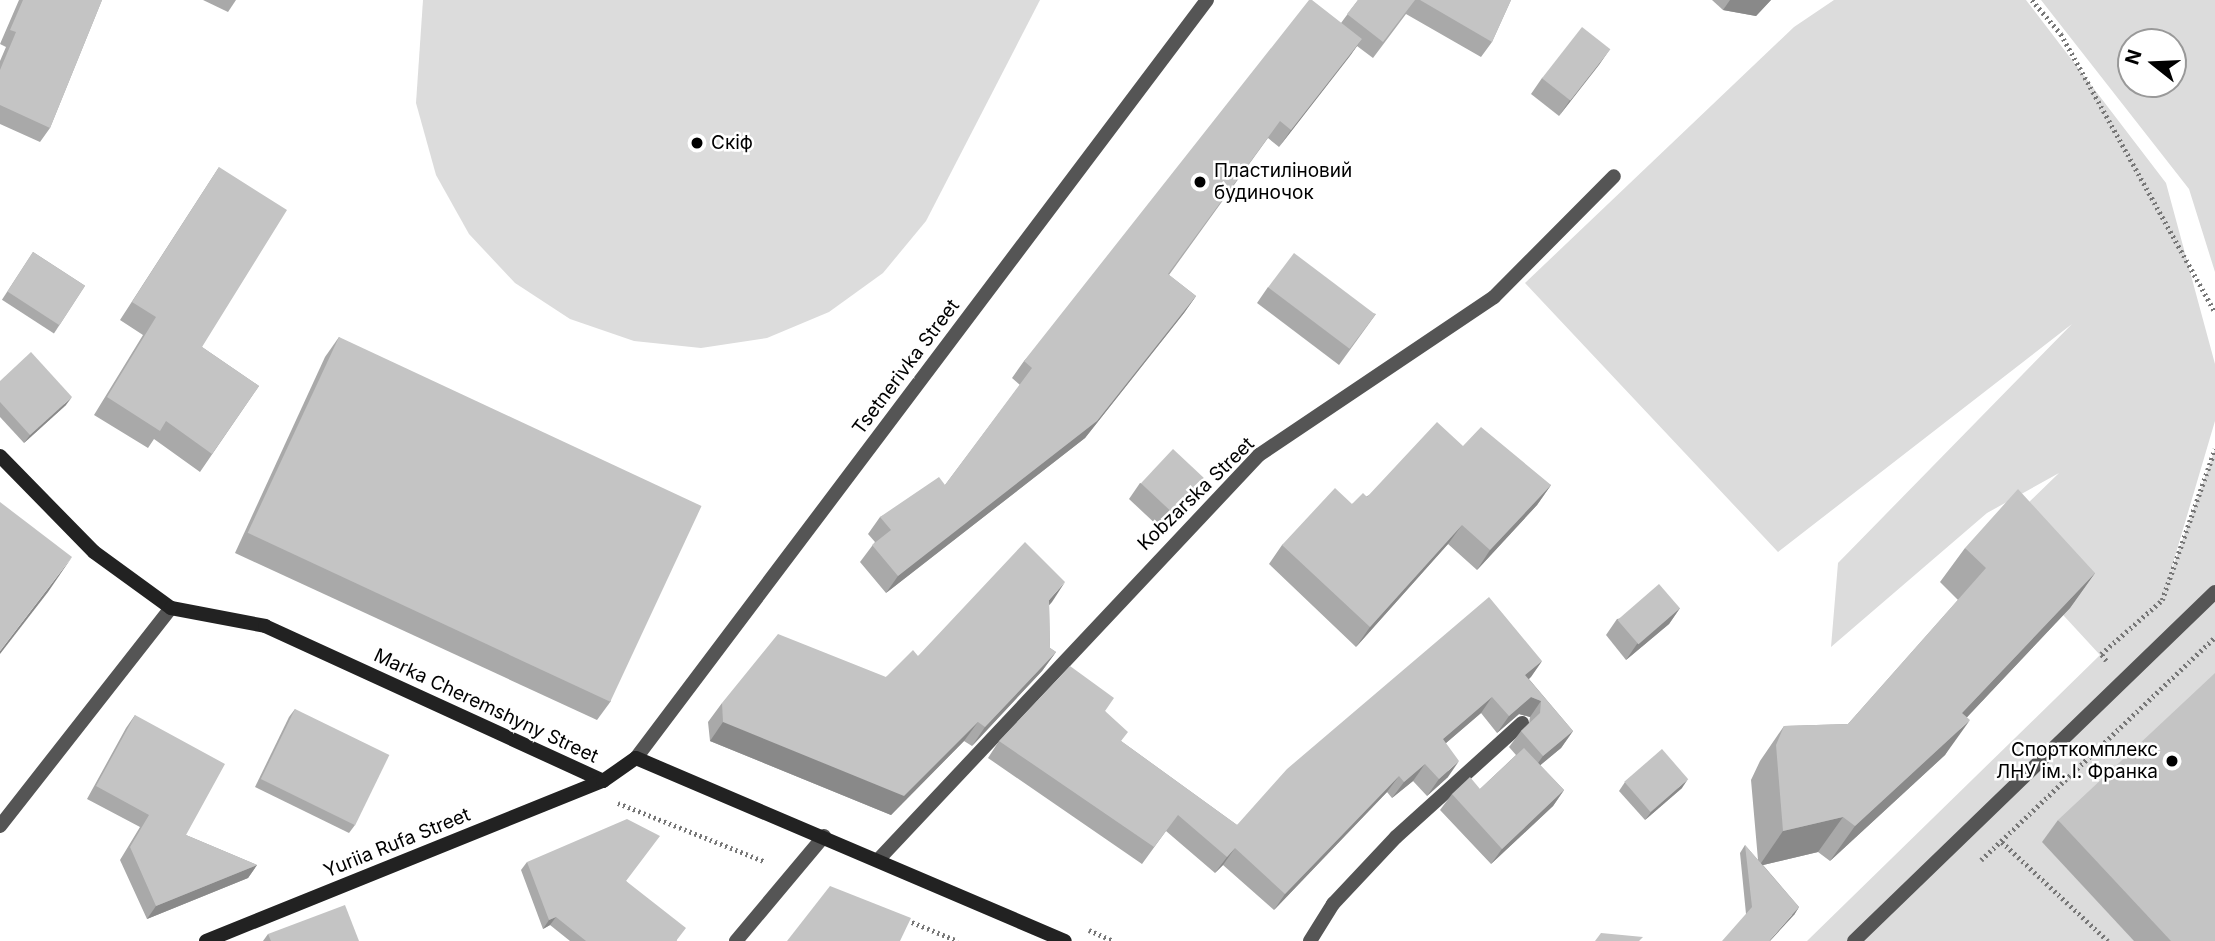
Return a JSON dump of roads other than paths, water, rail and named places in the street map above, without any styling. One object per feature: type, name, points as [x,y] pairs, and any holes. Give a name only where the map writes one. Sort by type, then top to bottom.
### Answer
[{"type":"street","name":"Tsetnerivka Street","points":[[636,758],[1207,0]]},
{"type":"street","name":"Kobzarska Street","points":[[878,860],[1259,455],[1494,297],[1614,176]]},
{"type":"street","name":"Marka Cheremshyny Street","points":[[0,456],[94,552],[171,608],[265,626],[603,781],[636,758]]},
{"type":"street","points":[[1854,941],[2119,678],[2215,592]]},
{"type":"street","points":[[0,826],[171,608]]},
{"type":"street","points":[[1310,941],[1333,904],[1396,837],[1522,723]]},
{"type":"street","points":[[636,758],[1065,941]]},
{"type":"street","name":"Yuriia Rufa Street","points":[[206,941],[603,781]]},
{"type":"street","points":[[736,941],[824,836]]},
{"type":"place","name":"Скіф","points":[[697,143]]},
{"type":"place","name":"Пластиліновий будиночок","points":[[1200,182]]},
{"type":"place","name":"Спорткомплекс ЛНУ ім. І. Франка","points":[[2172,761]]}]
